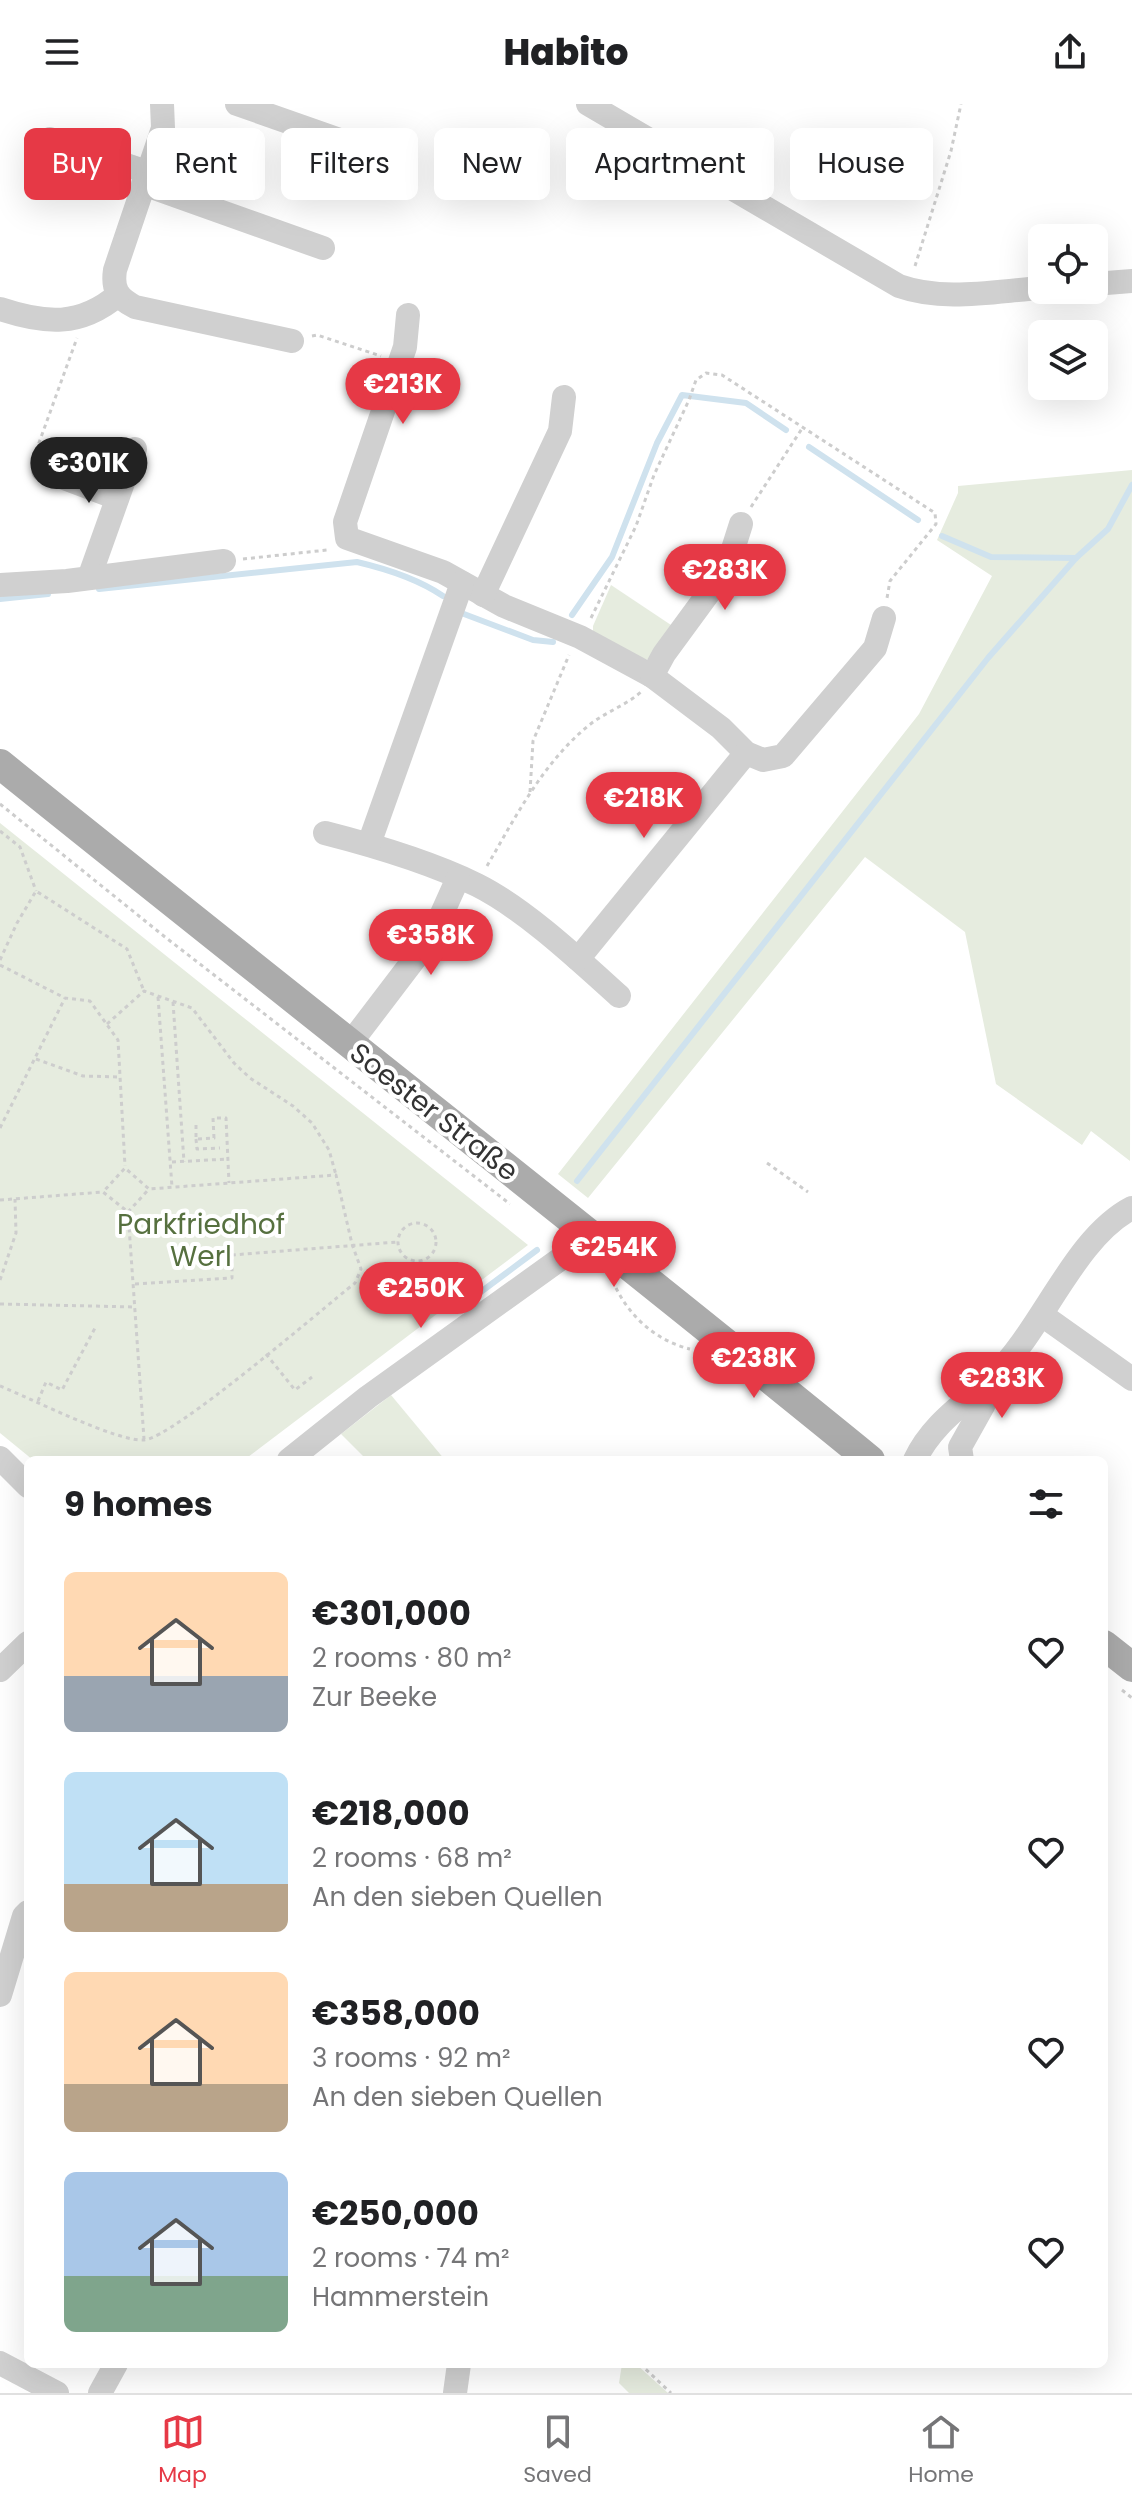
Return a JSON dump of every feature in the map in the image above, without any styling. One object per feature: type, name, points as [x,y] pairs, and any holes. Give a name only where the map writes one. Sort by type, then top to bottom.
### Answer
[{"type":"main road","name":"Soester Straße","points":[[0,764],[865,1456]]},
{"type":"main road","points":[[1108,1648],[1132,1667]]},
{"type":"street","points":[[162,104],[163,128],[115,270],[118,295],[135,307],[292,341]]},
{"type":"street","points":[[237,104],[306,128]]},
{"type":"street","points":[[588,104],[873,273],[909,290],[948,295],[1028,289]]},
{"type":"street","points":[[131,172],[323,248]]},
{"type":"street","points":[[1108,283],[1132,281]]},
{"type":"street","points":[[0,309],[59,321],[86,316],[118,295]]},
{"type":"street","points":[[408,315],[405,347],[345,522],[347,538],[443,572],[504,606],[580,637],[652,676],[721,728],[746,753],[763,760],[783,756],[875,648],[884,618]]},
{"type":"street","points":[[369,844],[472,589],[560,431],[564,397]]},
{"type":"street","points":[[89,578],[135,449]]},
{"type":"street","points":[[43,470],[117,498]]},
{"type":"street","points":[[652,676],[664,654],[727,568],[741,524]]},
{"type":"street","points":[[0,585],[89,578],[224,561]]},
{"type":"street","points":[[578,959],[746,753]]},
{"type":"street","points":[[325,833],[369,844],[467,881],[499,898],[578,959],[619,996]]},
{"type":"street","points":[[349,1045],[432,936],[467,881]]},
{"type":"street","points":[[917,1456],[926,1441],[956,1407],[995,1375],[1042,1315],[1093,1238],[1116,1216],[1132,1208]]},
{"type":"street","points":[[294,1456],[368,1397],[570,1252],[585,1232]]},
{"type":"street","points":[[1042,1315],[1132,1379]]},
{"type":"street","points":[[957,1456],[995,1375]]},
{"type":"street","points":[[0,1458],[24,1482]]},
{"type":"street","points":[[0,1670],[24,1647]]},
{"type":"street","points":[[0,1995],[24,1916]]},
{"type":"street","points":[[0,2363],[57,2393]]},
{"type":"street","points":[[100,2393],[114,2368]]},
{"type":"street","points":[[455,2393],[458,2368]]},
{"type":"path","points":[[909,290],[951,151],[961,104]]},
{"type":"path","points":[[43,470],[32,462],[86,316]]},
{"type":"path","points":[[292,341],[317,335],[399,365]]},
{"type":"path","points":[[530,792],[533,741],[571,650],[636,526],[654,475],[696,380],[706,373],[722,375],[935,513],[936,524],[890,581],[884,618]]},
{"type":"path","points":[[741,524],[803,427]]},
{"type":"path","points":[[224,561],[329,549],[347,538]]},
{"type":"path","points":[[467,881],[530,792],[571,741],[604,714],[633,699],[652,676]]},
{"type":"path","points":[[0,804],[165,937],[518,1210]]},
{"type":"path","points":[[0,831],[20,847],[36,891],[127,949],[144,991],[192,1008],[242,1071],[312,1123],[329,1150],[361,1269],[355,1283],[179,1424],[144,1440],[119,1436],[0,1386]]},
{"type":"path","points":[[36,891],[17,923],[0,962],[65,998],[90,1001],[118,1040],[125,1168],[103,1192]]},
{"type":"path","points":[[107,1024],[144,991]]},
{"type":"path","points":[[158,997],[172,1187]]},
{"type":"path","points":[[0,1128],[65,998]]},
{"type":"path","points":[[173,1002],[184,1162]]},
{"type":"path","points":[[35,1059],[83,1076],[121,1077]]},
{"type":"path","points":[[196,1139],[214,1138],[213,1118],[226,1118],[229,1183]]},
{"type":"path","points":[[196,1125],[197,1149],[220,1148]]},
{"type":"path","points":[[209,1149],[209,1160]]},
{"type":"path","points":[[170,1162],[228,1159]]},
{"type":"path","points":[[767,1163],[808,1192]]},
{"type":"path","points":[[125,1168],[149,1189]]},
{"type":"path","points":[[128,1212],[149,1189],[336,1175]]},
{"type":"path","points":[[0,1200],[103,1192],[128,1212],[144,1440]]},
{"type":"path","points":[[0,1280],[16,1233],[15,1198]]},
{"type":"path","points":[[418,1223],[430,1228],[436,1239],[434,1251],[419,1261],[412,1261],[401,1254],[397,1242],[406,1226],[418,1223]]},
{"type":"path","points":[[197,1255],[397,1242]]},
{"type":"path","points":[[135,1284],[232,1278],[232,1255]]},
{"type":"path","points":[[616,1287],[626,1309],[668,1344],[696,1350]]},
{"type":"path","points":[[0,1304],[136,1307]]},
{"type":"path","points":[[38,1401],[46,1382],[62,1390],[95,1328]]},
{"type":"path","points":[[266,1354],[295,1390],[312,1377]]},
{"type":"path","points":[[644,2368],[671,2393]]},
{"type":"green space","points":[[1132,470],[1130,1161],[1091,1131],[1082,1145],[996,1084],[965,932],[865,857],[588,1198],[558,1174],[919,714],[992,576],[937,540],[958,493],[958,486]]},
{"type":"green space","points":[[611,585],[674,627],[654,656],[646,660],[593,635],[593,626]]},
{"type":"green space","name":"Parkfriedhof Werl","points":[[0,823],[528,1245],[249,1456],[28,1456],[0,1433]]},
{"type":"green space","points":[[391,1395],[442,1456],[363,1456],[341,1434]]},
{"type":"green space","points":[[621,2368],[640,2368],[668,2393],[629,2393],[619,2383]]},
{"type":"waterway","points":[[572,615],[612,557],[657,443],[682,395],[746,403],[786,430]]},
{"type":"waterway","points":[[809,447],[918,520]]},
{"type":"waterway","points":[[577,1181],[988,658],[1076,558],[1108,529],[1132,485]]},
{"type":"waterway","points":[[942,536],[991,557],[1076,558]]},
{"type":"waterway","points":[[99,589],[357,562],[402,575],[443,596]]},
{"type":"waterway","points":[[0,599],[48,594]]},
{"type":"waterway","points":[[464,614],[533,640],[553,642]]},
{"type":"waterway","points":[[470,1300],[537,1250]]}]
